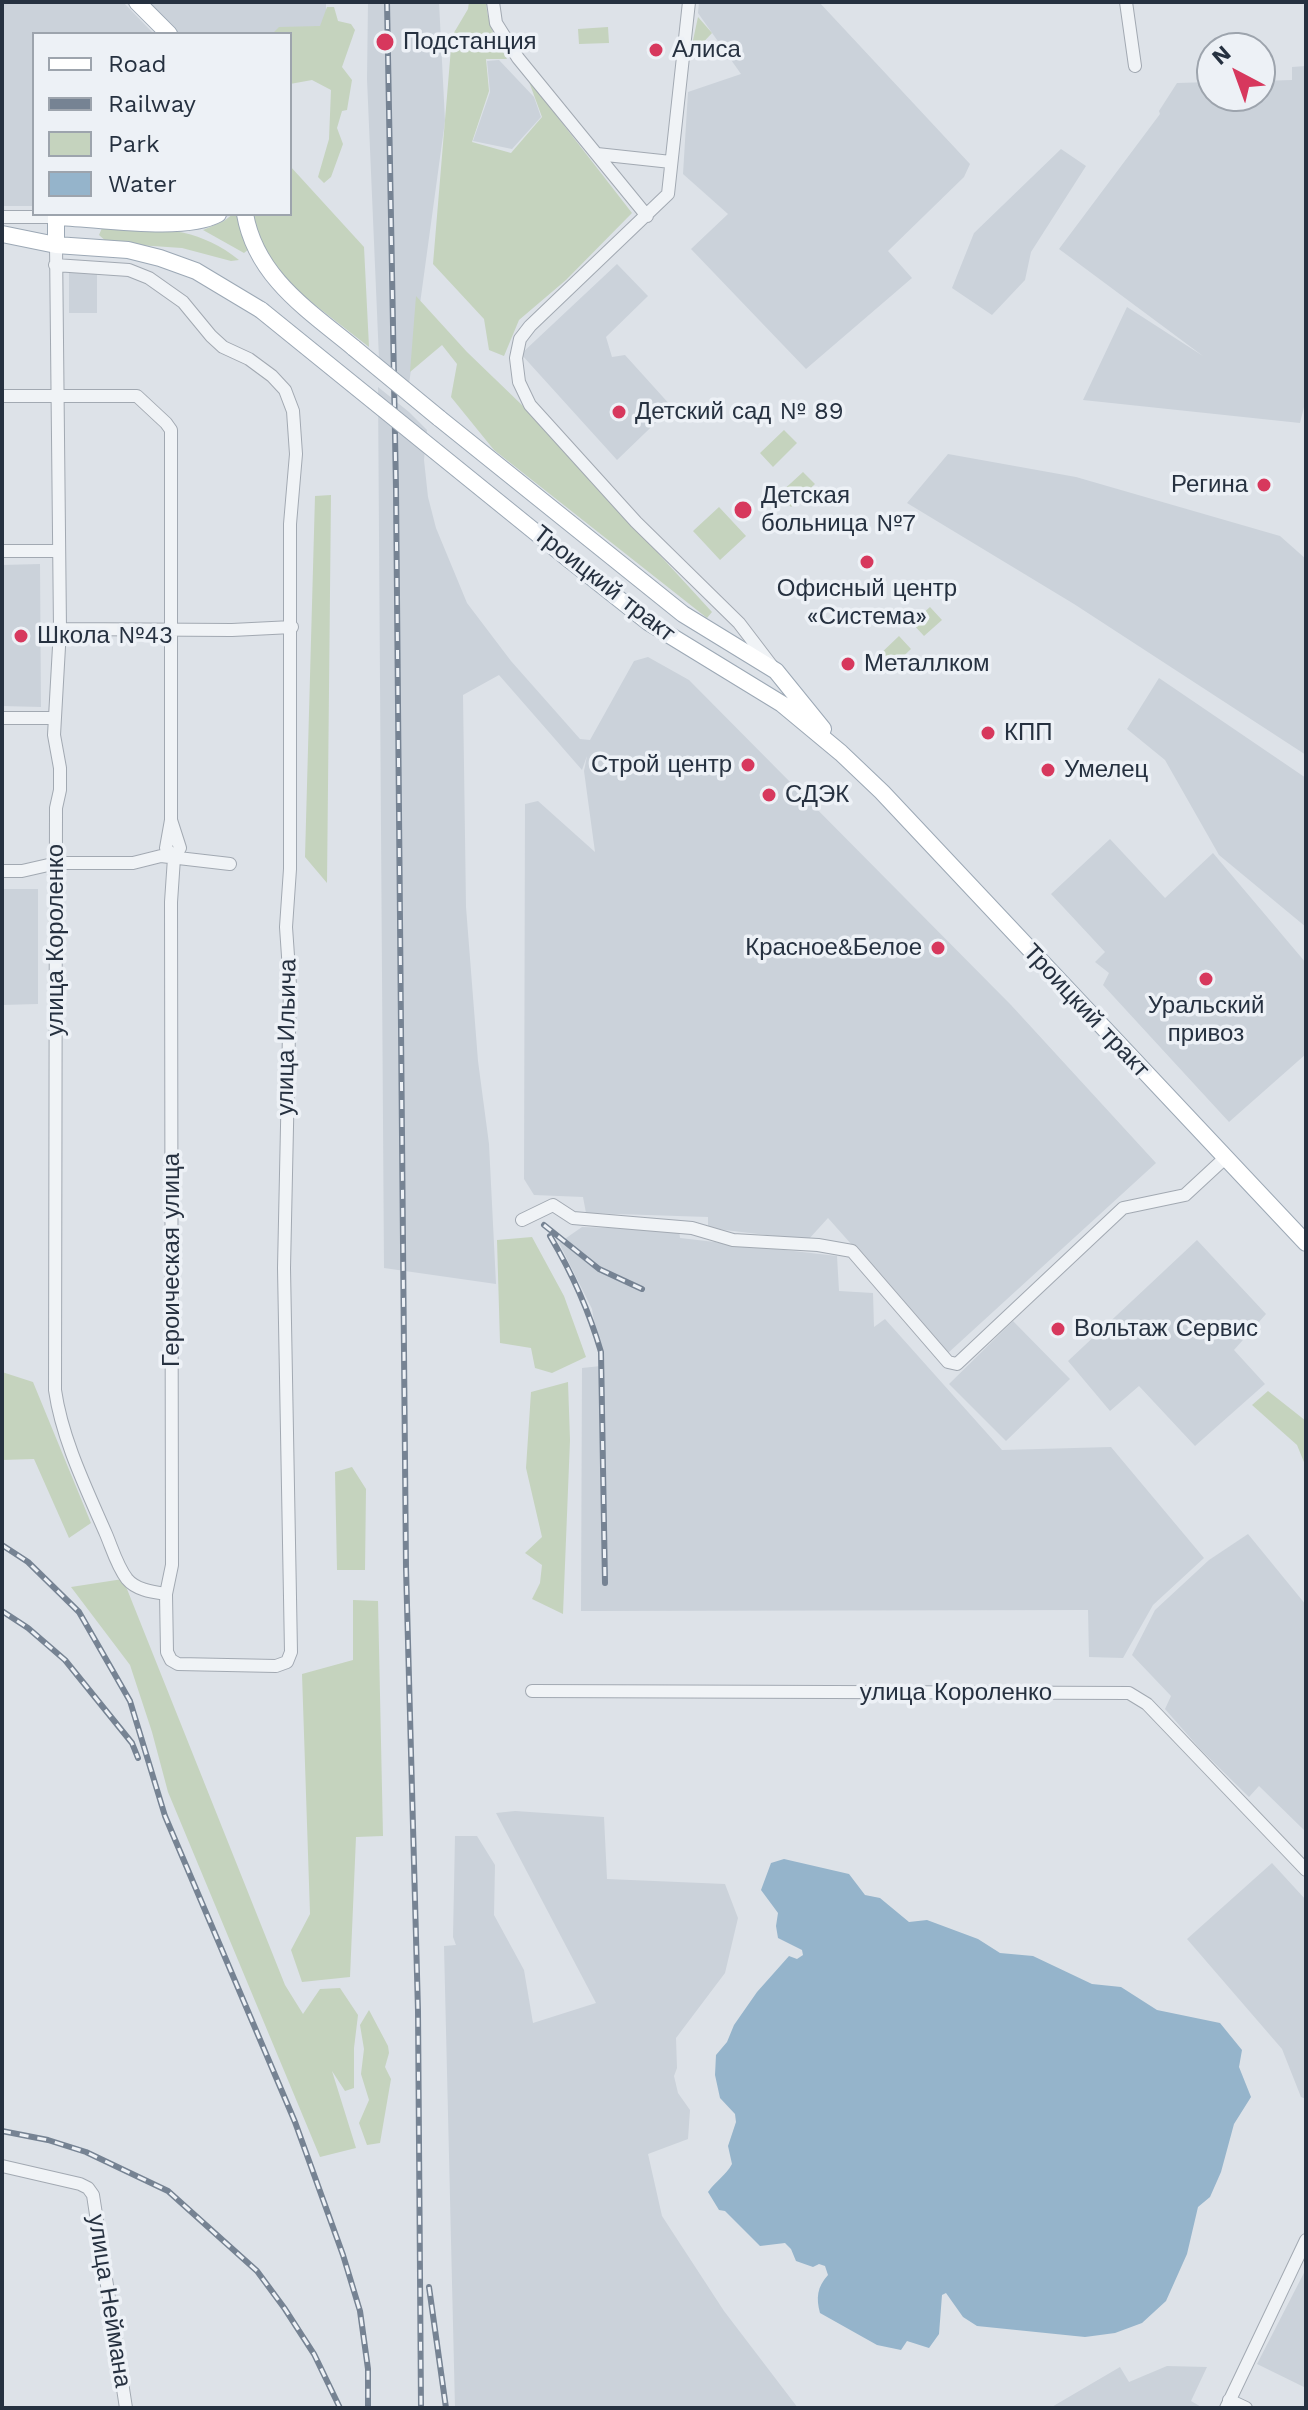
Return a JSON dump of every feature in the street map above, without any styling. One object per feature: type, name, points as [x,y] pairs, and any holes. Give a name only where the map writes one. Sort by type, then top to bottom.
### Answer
[{"type":"main road","points":[[137,2],[167,32]]},
{"type":"main road","points":[[56,245],[56,217],[158,223],[202,220],[213,216]]},
{"type":"main road","points":[[246,216],[255,248],[271,275],[439,418],[683,614],[776,671],[841,753]]},
{"type":"main road","name":"Троицкий тракт","points":[[2,234],[56,245],[128,250],[160,258],[196,271],[261,310],[635,613],[782,704],[882,792],[1306,1243]]},
{"type":"street","points":[[493,2],[496,23],[504,39],[647,216]]},
{"type":"street","points":[[689,2],[668,194],[530,326],[520,339],[516,353],[519,382],[539,417],[646,532],[739,623],[776,671]]},
{"type":"street","points":[[1126,2],[1135,66]]},
{"type":"street","points":[[597,154],[671,162]]},
{"type":"street","points":[[2,217],[56,217]]},
{"type":"street","name":"улица Короленко","points":[[56,245],[55,398],[60,629],[54,735],[60,779],[56,808],[57,1102],[54,1125],[56,1267],[53,1364],[56,1400],[84,1482],[127,1578],[133,1585],[166,1594]]},
{"type":"street","name":"улица Ильича","points":[[55,265],[129,270],[149,278],[183,302],[223,347],[249,359],[272,376],[285,390],[293,411],[296,454],[290,524],[290,869],[286,927],[290,985],[284,1268],[291,1652],[287,1662],[276,1666],[178,1664],[171,1660]]},
{"type":"street","points":[[2,396],[55,398]]},
{"type":"street","name":"Героическая улица","points":[[55,398],[137,396],[171,430],[171,820],[180,848],[174,858],[171,902],[172,1134],[169,1199],[172,1565],[166,1594],[167,1652],[171,1660]]},
{"type":"street","points":[[2,551],[57,551]]},
{"type":"street","points":[[723,639],[734,637],[739,623]]},
{"type":"street","points":[[60,629],[292,627]]},
{"type":"street","points":[[2,718],[55,718]]},
{"type":"street","points":[[2,871],[22,871],[57,863],[133,863],[161,856],[230,864]]},
{"type":"street","points":[[522,1220],[553,1205],[573,1218],[692,1228],[733,1240],[818,1245],[852,1251],[948,1362],[957,1364],[1123,1208],[1185,1195],[1225,1158]]},
{"type":"street","name":"улица Короленко","points":[[532,1691],[1129,1693],[1147,1704],[1306,1870]]},
{"type":"street","name":"улица Неймана","points":[[2,2166],[80,2184],[93,2195],[126,2408]]},
{"type":"street","points":[[1246,2408],[1228,2404],[1306,2240]]},
{"type":"shaded area","points":[[2,2],[123,2],[152,32],[32,32],[32,206],[2,206]]},
{"type":"shaded area","points":[[147,2],[326,2],[326,32],[176,32]]},
{"type":"shaded area","points":[[368,2],[439,2],[445,121],[409,384],[379,359],[367,79]]},
{"type":"shaded area","points":[[699,2],[819,2],[970,164],[964,177],[888,251],[912,278],[806,369],[691,249],[728,214],[683,174],[688,92],[741,74],[698,13]]},
{"type":"shaded area","points":[[499,60],[534,97],[541,117],[512,149],[473,141],[490,92],[487,61]]},
{"type":"shaded area","points":[[1306,66],[1306,399],[1300,423],[1083,400],[1127,307],[1203,356],[1059,249],[1160,114],[1177,83],[1196,82],[1196,112],[1276,112],[1276,80],[1292,80],[1292,67]]},
{"type":"shaded area","points":[[1061,149],[1086,166],[1031,252],[1025,280],[992,315],[952,288],[974,233]]},
{"type":"shaded area","points":[[617,264],[648,296],[606,337],[612,357],[625,355],[672,407],[617,460],[521,354]]},
{"type":"shaded area","points":[[69,271],[97,271],[97,313],[69,313]]},
{"type":"shaded area","points":[[378,387],[427,430],[424,460],[428,497],[436,528],[467,603],[511,661],[580,739],[590,740],[634,661],[648,657],[689,680],[1011,1005],[1156,1163],[948,1353],[828,1218],[808,1240],[708,1228],[708,1217],[586,1213],[583,1197],[534,1195],[524,1179],[525,804],[538,801],[595,852],[584,771],[587,756],[582,770],[499,675],[463,695],[466,907],[478,1061],[489,1144],[496,1284],[384,1268]]},
{"type":"shaded area","points":[[948,454],[1076,477],[1280,536],[1306,559],[1306,755],[1074,604],[907,503]]},
{"type":"shaded area","name":"Школа №43","points":[[40,564],[41,707],[2,706],[2,565]]},
{"type":"shaded area","points":[[1159,678],[1306,778],[1306,927],[1219,855],[1165,760],[1127,729]]},
{"type":"shaded area","name":"Уральский привоз","points":[[1110,839],[1165,898],[1213,853],[1306,963],[1306,1054],[1229,1122],[1103,985],[1109,973],[1095,962],[1105,952],[1051,894]]},
{"type":"shaded area","points":[[2,889],[38,889],[38,1004],[2,1005]]},
{"type":"shaded area","points":[[582,1227],[679,1230],[680,1238],[837,1256],[839,1291],[873,1293],[874,1327],[885,1319],[1002,1450],[1111,1447],[1204,1558],[1153,1605],[1123,1658],[1089,1657],[1088,1610],[581,1611],[582,1368],[601,1366],[592,1309],[559,1243]]},
{"type":"shaded area","points":[[1197,1240],[1266,1314],[1234,1350],[1265,1384],[1195,1446],[1139,1386],[1110,1411],[1068,1361]]},
{"type":"shaded area","points":[[1013,1321],[1070,1379],[1006,1441],[949,1384]]},
{"type":"shaded area","points":[[1248,1534],[1306,1605],[1306,1832],[1259,1786],[1249,1797],[1200,1749],[1165,1709],[1171,1696],[1132,1655],[1155,1610],[1209,1560]]},
{"type":"shaded area","points":[[515,1811],[604,1817],[607,1879],[725,1884],[738,1918],[725,1973],[676,2038],[677,2068],[674,2076],[678,2093],[690,2110],[688,2139],[648,2154],[662,2216],[724,2311],[798,2408],[455,2408],[444,1946],[456,1945],[453,1937],[455,1836],[477,1836],[495,1865],[494,1915],[524,1970],[533,2023],[596,2003],[496,1813]]},
{"type":"shaded area","points":[[1272,1863],[1306,1900],[1306,2099],[1301,2097],[1282,2049],[1187,1939]]},
{"type":"shaded area","points":[[1306,2269],[1306,2388],[1257,2364]]},
{"type":"shaded area","points":[[1167,2366],[1207,2367],[1191,2401],[1203,2408],[1050,2408],[1120,2367],[1129,2382]]},
{"type":"green space","points":[[469,2],[486,2],[490,25],[507,59],[486,59],[489,91],[472,142],[511,153],[542,117],[528,79],[632,213],[566,280],[519,320],[504,356],[489,350],[484,319],[433,264],[452,36]]},
{"type":"green space","points":[[327,7],[334,7],[338,21],[351,24],[355,30],[342,67],[352,80],[347,110],[342,111],[337,128],[343,144],[331,177],[324,183],[318,177],[329,139],[331,90],[312,80],[292,84],[292,32],[274,32],[279,27],[320,26]]},
{"type":"green space","points":[[698,17],[712,33],[698,48],[692,45]]},
{"type":"green space","points":[[608,27],[609,43],[579,44],[578,29]]},
{"type":"green space","points":[[292,168],[364,247],[369,347],[288,284],[262,249],[253,216],[292,216]]},
{"type":"green space","points":[[230,216],[241,216],[249,249],[244,253],[203,230]]},
{"type":"green space","points":[[102,228],[157,229],[190,234],[207,240],[239,260],[231,261],[182,248],[108,243],[99,235]]},
{"type":"green space","points":[[416,296],[467,352],[522,405],[712,612],[707,618],[494,450],[451,397],[457,364],[442,345],[410,372]]},
{"type":"green space","points":[[784,430],[797,443],[773,467],[760,453]]},
{"type":"green space","points":[[803,472],[815,484],[791,507],[779,494]]},
{"type":"green space","points":[[331,495],[327,883],[305,857],[315,496]]},
{"type":"green space","points":[[719,507],[746,536],[720,560],[693,531]]},
{"type":"green space","points":[[930,607],[942,620],[924,636],[912,623]]},
{"type":"green space","points":[[899,636],[911,649],[890,669],[878,656]]},
{"type":"green space","points":[[532,1237],[564,1296],[586,1357],[552,1373],[535,1368],[531,1348],[500,1343],[497,1240]]},
{"type":"green space","points":[[2,1372],[33,1382],[91,1523],[69,1538],[34,1459],[2,1460]]},
{"type":"green space","points":[[568,1382],[570,1440],[563,1614],[532,1599],[540,1583],[542,1565],[525,1553],[542,1537],[526,1468],[531,1392]]},
{"type":"green space","points":[[1268,1391],[1306,1421],[1306,1467],[1297,1445],[1252,1405]]},
{"type":"green space","points":[[352,1467],[366,1489],[365,1570],[337,1570],[335,1472]]},
{"type":"green space","points":[[123,1579],[285,1985],[303,2014],[320,1989],[340,1988],[358,2015],[354,2088],[345,2091],[332,2071],[356,2148],[320,2157],[168,1792],[130,1665],[71,1587]]},
{"type":"green space","points":[[353,1600],[378,1601],[383,1836],[356,1837],[350,1977],[302,1982],[291,1950],[310,1914],[302,1674],[353,1660]]},
{"type":"green space","points":[[369,2010],[388,2046],[385,2067],[391,2079],[380,2143],[367,2145],[359,2123],[369,2100],[361,2074],[364,2049],[360,2025]]},
{"type":"water","points":[[784,1859],[849,1874],[865,1895],[880,1898],[909,1922],[927,1920],[978,1939],[1000,1953],[1033,1956],[1092,1984],[1121,1987],[1157,2010],[1220,2023],[1242,2050],[1239,2067],[1251,2097],[1234,2124],[1221,2172],[1210,2197],[1198,2207],[1187,2254],[1166,2301],[1142,2323],[1115,2333],[1085,2337],[977,2326],[963,2317],[946,2293],[942,2295],[939,2334],[929,2348],[907,2341],[901,2350],[877,2345],[820,2313],[818,2293],[828,2275],[825,2266],[819,2264],[813,2267],[796,2261],[785,2243],[760,2246],[725,2211],[719,2210],[708,2192],[732,2164],[728,2146],[736,2122],[735,2114],[720,2098],[715,2075],[716,2055],[757,1992],[789,1956],[797,1959],[803,1955],[802,1950],[778,1938],[778,1913],[761,1890],[771,1863]]},
{"type":"railway","points":[[387,2],[396,489],[406,1568],[418,2011],[421,2408]]},
{"type":"railway","points":[[544,1225],[599,1269],[642,1289]]},
{"type":"railway","points":[[550,1236],[579,1292],[601,1352],[605,1583]]},
{"type":"railway","points":[[2,1545],[28,1562],[79,1612],[130,1701],[165,1816],[295,2122],[343,2255],[360,2311],[368,2369],[368,2408]]},
{"type":"railway","points":[[2,1611],[28,1628],[65,1660],[132,1743],[138,1758]]},
{"type":"railway","points":[[2,2131],[48,2140],[86,2152],[168,2191],[257,2271],[314,2354],[340,2408]]},
{"type":"railway","points":[[429,2287],[446,2408]]},
{"type":"place","name":"Подстанция","points":[[385,42]]},
{"type":"place","name":"Алиса","points":[[656,50]]},
{"type":"place","name":"Детский сад № 89","points":[[619,412]]},
{"type":"place","name":"Регина","points":[[1264,485]]},
{"type":"place","name":"Детская больница №7","points":[[743,510]]},
{"type":"place","name":"Офисный центр «Система»","points":[[867,562]]},
{"type":"place","name":"Школа №43","points":[[21,636]]},
{"type":"place","name":"Металлком","points":[[848,664]]},
{"type":"place","name":"КПП","points":[[988,733]]},
{"type":"place","name":"Строй центр","points":[[748,765]]},
{"type":"place","name":"Умелец","points":[[1048,770]]},
{"type":"place","name":"СДЭК","points":[[769,795]]},
{"type":"place","name":"Красное&Белое","points":[[938,948]]},
{"type":"place","name":"Уральский привоз","points":[[1206,979]]},
{"type":"place","name":"Вольтаж Сервис","points":[[1058,1329]]}]
